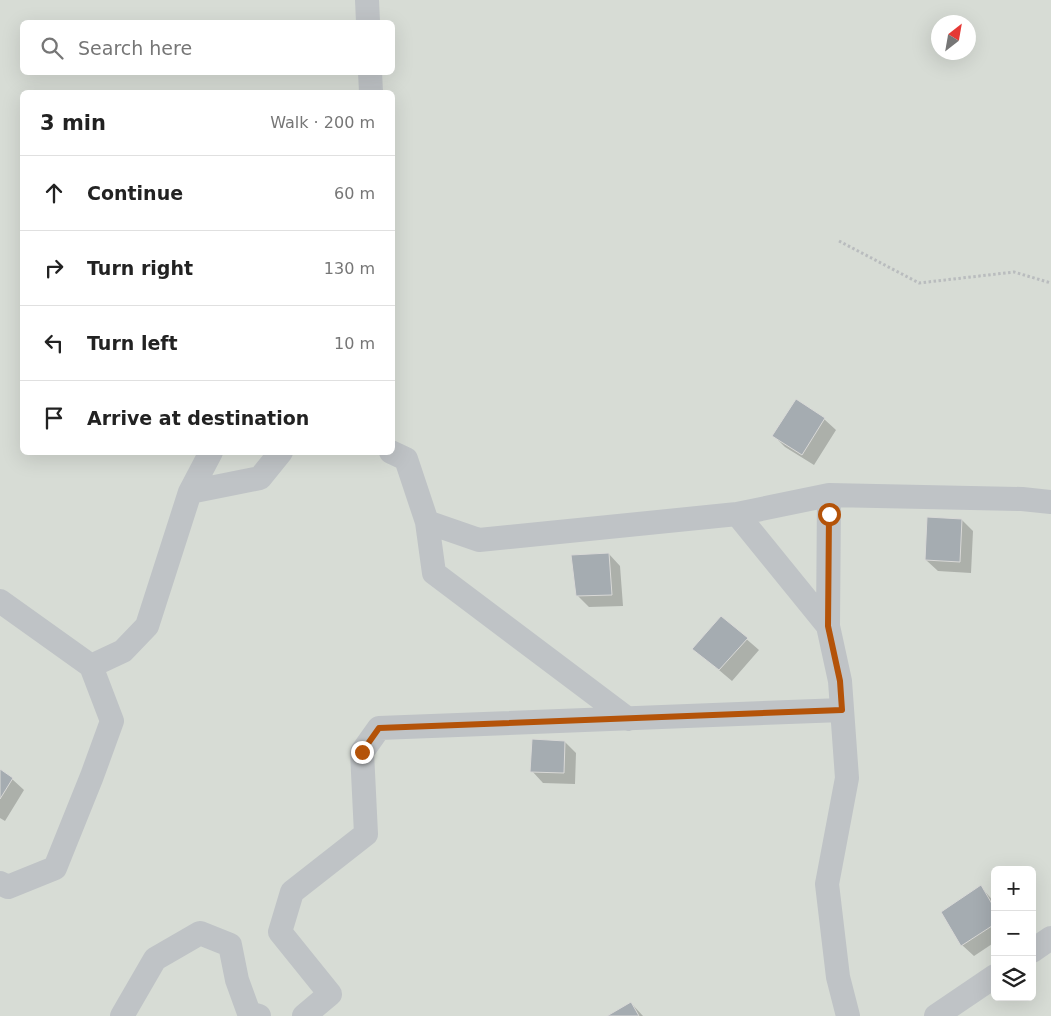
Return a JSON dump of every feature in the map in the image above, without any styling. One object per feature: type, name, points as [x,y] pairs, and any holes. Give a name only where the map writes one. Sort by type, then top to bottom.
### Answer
[{"type":"street","points":[[367,0],[368,20]]},
{"type":"street","points":[[370,75],[371,90]]},
{"type":"street","points":[[395,454],[406,459],[427,522],[434,574],[628,718]]},
{"type":"street","points":[[91,666],[123,651],[146,626],[190,492],[209,455]]},
{"type":"street","points":[[190,492],[260,478],[279,455]]},
{"type":"street","points":[[427,522],[479,540],[737,514],[830,495],[1022,499],[1051,502]]},
{"type":"street","points":[[830,495],[828,626],[840,681],[846,778],[827,884],[838,976],[848,1016]]},
{"type":"street","points":[[737,514],[828,626]]},
{"type":"street","points":[[0,601],[91,666],[112,721],[55,868],[8,887],[0,883]]},
{"type":"street","points":[[304,1016],[330,994],[280,932],[292,892],[366,834],[362,752],[379,728],[842,710]]},
{"type":"street","points":[[122,1016],[155,959],[200,933],[230,945],[237,980],[249,1013],[259,1016]]},
{"type":"street","points":[[1036,948],[1051,938]]},
{"type":"street","points":[[936,1016],[991,979]]},
{"type":"path","points":[[839,241],[919,283],[1014,272],[1051,283]]},
{"type":"shaded area","points":[[0,0],[1051,0],[1051,1016],[0,1016]]},
{"type":"building","points":[[796,399],[825,418],[802,455],[772,436]]},
{"type":"building","points":[[927,517],[962,519],[960,562],[925,560]]},
{"type":"building","points":[[609,553],[612,595],[576,596],[571,555]]},
{"type":"building","points":[[721,616],[748,638],[719,670],[692,649]]},
{"type":"building","points":[[532,739],[565,741],[564,773],[530,772]]},
{"type":"building","points":[[0,769],[13,778],[0,799]]},
{"type":"building","points":[[981,885],[991,902],[991,927],[961,946],[941,912]]},
{"type":"building","points":[[631,1002],[639,1016],[607,1016]]},
{"type":"route","points":[[362,752],[379,728],[842,710],[840,681],[828,626],[829,514]]}]
